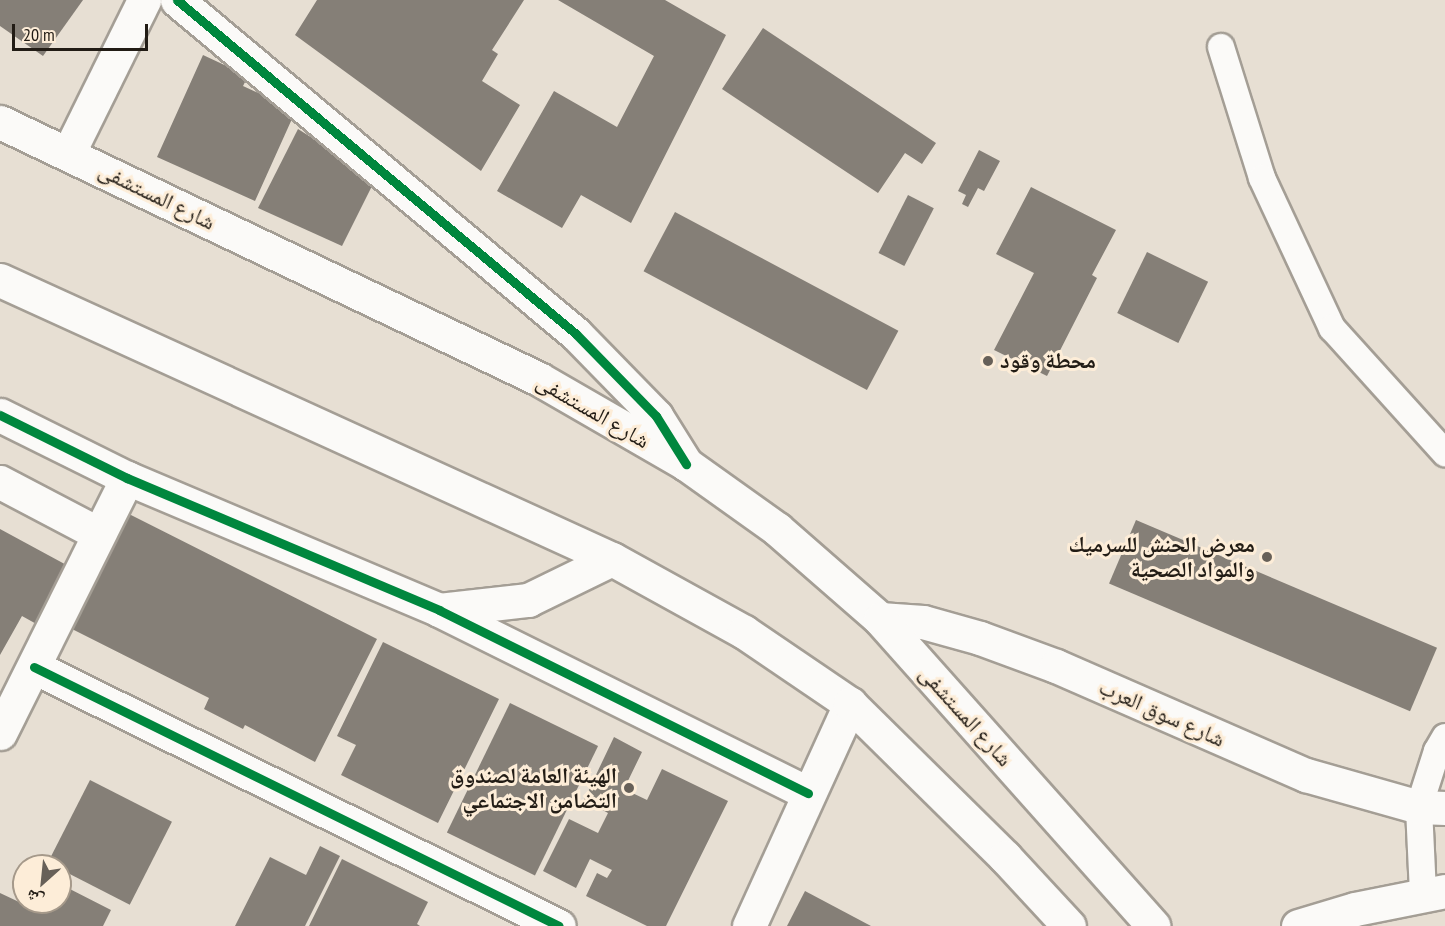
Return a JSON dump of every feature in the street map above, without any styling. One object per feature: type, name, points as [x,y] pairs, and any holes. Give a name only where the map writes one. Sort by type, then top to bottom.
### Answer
[{"type":"main road","points":[[68,154],[144,0]]},
{"type":"main road","points":[[177,0],[576,334],[656,416],[686,465]]},
{"type":"main road","name":"شارع المستشفى","points":[[0,122],[539,379],[686,465],[777,529],[880,618],[1154,926]]},
{"type":"main road","points":[[0,280],[612,559],[744,632],[850,704],[1005,857],[1069,926]]},
{"type":"main road","points":[[0,415],[127,478],[439,610],[808,793]]},
{"type":"main road","points":[[0,733],[97,533],[127,478]]},
{"type":"main road","points":[[0,482],[97,533]]},
{"type":"main road","points":[[439,610],[528,600],[612,559]]},
{"type":"main road","name":"شارع سوق العرب","points":[[880,618],[923,622],[980,638],[1056,666],[1306,774],[1432,807]]},
{"type":"main road","points":[[34,667],[559,926]]},
{"type":"main road","points":[[749,926],[850,704]]},
{"type":"main road","points":[[1298,926],[1434,892]]},
{"type":"lane","points":[[1221,47],[1262,178],[1332,328],[1445,453]]},
{"type":"lane","points":[[1434,892],[1432,807],[1437,751],[1445,737]]},
{"type":"building","points":[[0,0],[83,0],[43,56],[0,26]]},
{"type":"building","points":[[317,0],[524,0],[492,50],[498,54],[482,81],[520,105],[481,171],[295,35]]},
{"type":"building","points":[[558,0],[665,0],[726,35],[631,223],[581,195],[562,228],[497,191],[554,91],[617,127],[654,56]]},
{"type":"building","points":[[763,28],[936,143],[922,164],[905,153],[878,193],[722,89]]},
{"type":"building","points":[[203,55],[248,76],[243,86],[296,110],[255,201],[157,157]]},
{"type":"building","points":[[298,129],[376,178],[342,246],[258,208]]},
{"type":"building","points":[[979,150],[1000,161],[984,191],[978,188],[968,207],[962,204],[966,195],[958,191]]},
{"type":"building","points":[[1031,187],[1116,230],[1092,275],[1097,278],[1047,376],[994,350],[1034,273],[996,254]]},
{"type":"building","points":[[908,195],[934,208],[904,266],[878,253]]},
{"type":"building","points":[[675,212],[898,331],[867,390],[644,271]]},
{"type":"building","points":[[1147,252],[1208,282],[1178,343],[1117,313]]},
{"type":"building","points":[[127,513],[377,639],[315,762],[245,725],[243,729],[204,709],[209,698],[70,628]]},
{"type":"building","points":[[1136,520],[1437,648],[1410,711],[1109,584]]},
{"type":"building","points":[[0,529],[72,568],[40,626],[22,616],[0,655]]},
{"type":"building","points":[[383,642],[499,699],[438,823],[341,775],[356,745],[337,736]]},
{"type":"building","points":[[510,703],[598,746],[535,875],[447,832]]},
{"type":"building","points":[[614,737],[642,752],[624,789],[647,800],[662,769],[728,801],[666,926],[647,926],[586,896],[597,873],[607,878],[612,870],[590,859],[576,888],[543,871],[569,819],[598,833],[608,813],[584,800]]},
{"type":"building","points":[[90,780],[172,822],[130,905],[72,875],[72,854],[52,854]]},
{"type":"building","points":[[320,846],[340,856],[305,926],[235,926],[270,857],[306,875]]},
{"type":"building","points":[[342,859],[428,902],[417,924],[420,926],[309,926]]},
{"type":"building","points":[[72,890],[111,910],[103,926],[0,926],[0,893],[12,899],[12,914],[72,914]]},
{"type":"building","points":[[805,891],[871,926],[787,926]]},
{"type":"cycle path","points":[[177,0],[576,334],[656,416],[686,464]]},
{"type":"cycle path","points":[[0,415],[127,478],[439,610],[808,793]]},
{"type":"cycle path","points":[[34,667],[559,926]]},
{"type":"place","name":"محطة وقود","points":[[988,361]]},
{"type":"place","name":"معرض الحنش للسرميك والمواد الصحية","points":[[1267,557]]},
{"type":"place","name":"الهيئة العامة لصندوق التضامن الاجتماعي","points":[[629,788]]}]
